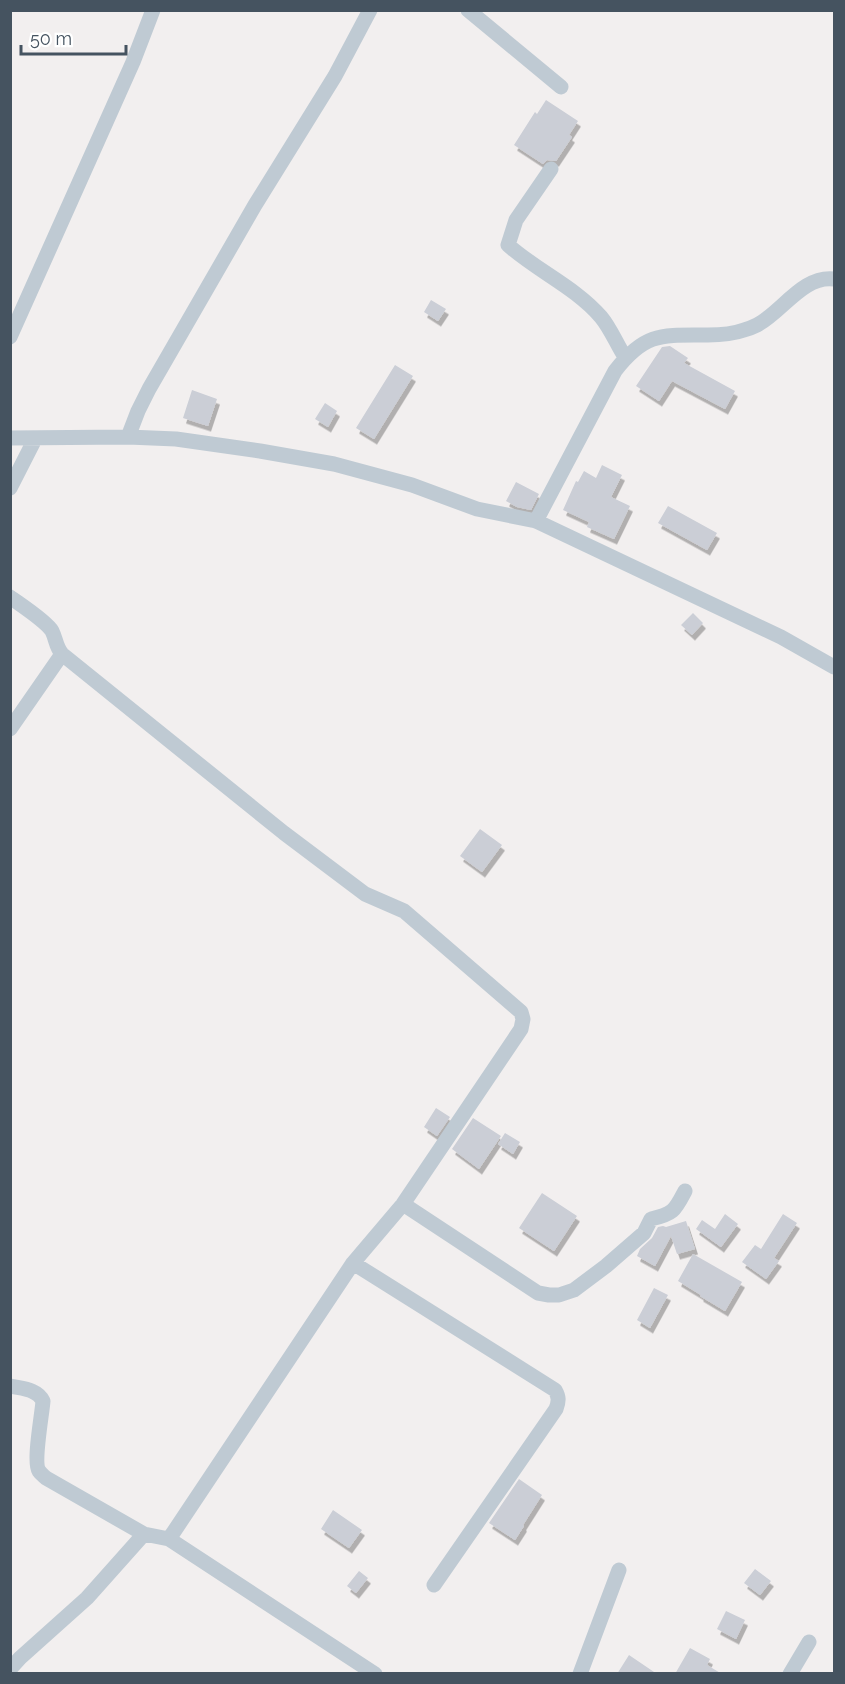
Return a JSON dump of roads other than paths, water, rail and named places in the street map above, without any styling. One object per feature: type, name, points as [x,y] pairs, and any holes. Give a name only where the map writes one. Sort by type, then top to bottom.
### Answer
[{"type":"street","points":[[10,337],[133,62],[153,10]]},
{"type":"street","points":[[128,437],[133,421],[149,389],[255,205],[335,76],[370,10]]},
{"type":"street","points":[[468,10],[561,87]]},
{"type":"street","points":[[551,169],[516,220],[508,244],[524,259],[572,292],[601,317],[625,357]]},
{"type":"street","points":[[536,521],[615,371],[625,357],[636,348],[651,339],[670,334],[718,335],[740,332],[758,325],[805,287],[817,281],[834,279]]},
{"type":"street","points":[[10,438],[176,439],[334,464],[412,484],[477,509],[536,521],[781,638],[834,667]]},
{"type":"street","points":[[10,488],[34,439]]},
{"type":"street","points":[[10,597],[47,625],[62,654],[284,833],[356,888],[404,911],[521,1012],[523,1019],[521,1029],[403,1204],[353,1263],[169,1539]]},
{"type":"street","points":[[10,729],[62,654]]},
{"type":"street","points":[[403,1204],[538,1293],[559,1295],[574,1290],[606,1266],[644,1233],[651,1219],[662,1217],[675,1209],[685,1191]]},
{"type":"street","points":[[353,1263],[555,1390],[558,1396],[559,1401],[555,1408],[434,1585]]},
{"type":"street","points":[[10,1386],[33,1392],[43,1401],[36,1465],[39,1472],[46,1478],[144,1534],[169,1539],[375,1674]]},
{"type":"street","points":[[10,1669],[99,1587],[144,1534]]},
{"type":"street","points":[[582,1673],[618,1570]]},
{"type":"street","points":[[790,1674],[809,1642]]}]
